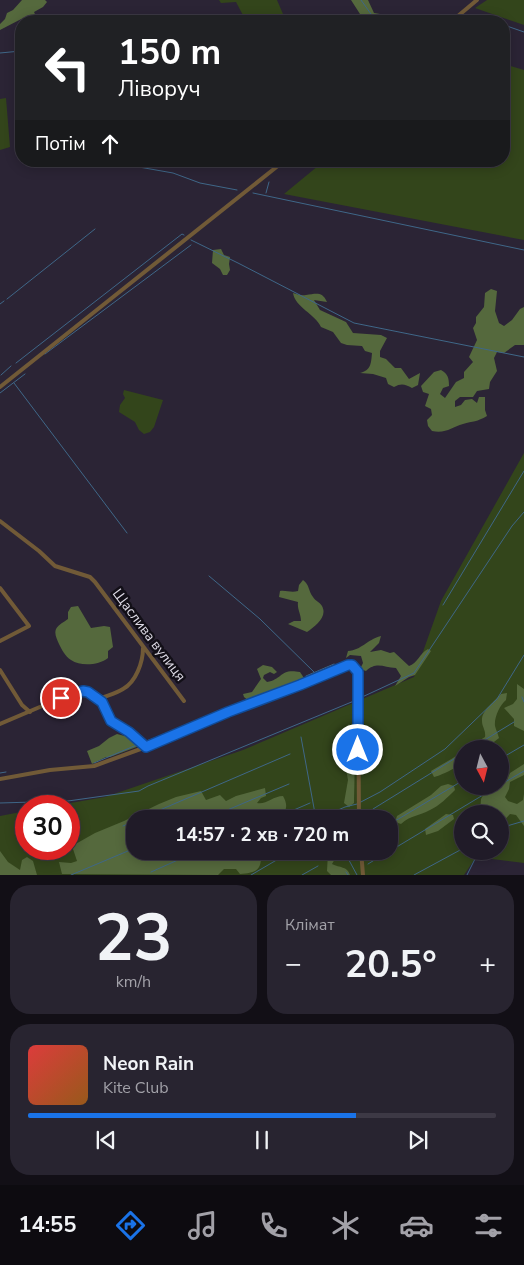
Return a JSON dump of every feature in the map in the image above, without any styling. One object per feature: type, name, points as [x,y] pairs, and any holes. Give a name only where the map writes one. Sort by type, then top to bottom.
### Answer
[{"type":"street","points":[[459,15],[477,0]]},
{"type":"street","points":[[0,387],[276,167]]},
{"type":"street","name":"Щаслива вулиця","points":[[0,521],[55,566],[90,577],[96,582],[184,701]]},
{"type":"street","points":[[0,588],[28,626],[0,641]]},
{"type":"street","points":[[97,700],[123,689],[133,680],[141,659],[142,646]]},
{"type":"street","points":[[0,779],[50,770],[94,766],[146,747],[348,665],[355,667],[358,672],[358,810]]},
{"type":"street","points":[[0,670],[22,706],[30,712]]},
{"type":"street","points":[[0,724],[61,698],[83,691],[102,702],[107,709],[111,721],[129,732],[146,747]]},
{"type":"street","points":[[362,860],[363,875]]},
{"type":"green space","points":[[22,0],[45,0],[47,2],[43,7],[34,12],[35,15],[15,15],[15,22],[0,30],[0,24],[5,19],[7,13],[13,10]]},
{"type":"green space","points":[[219,0],[277,0],[283,14],[243,15],[236,2],[221,3]]},
{"type":"green space","points":[[351,0],[368,0],[374,13],[386,15],[360,15]]},
{"type":"green space","points":[[487,0],[524,0],[524,25],[510,20],[510,15],[495,15],[475,8]]},
{"type":"green space","points":[[510,66],[524,70],[524,240],[284,194],[317,167],[510,167]]},
{"type":"green space","points":[[6,98],[10,147],[0,150],[0,99]]},
{"type":"green space","points":[[221,249],[224,255],[230,257],[230,270],[227,275],[223,275],[220,269],[212,263],[213,250]]},
{"type":"green space","points":[[491,289],[497,291],[495,311],[499,323],[504,326],[524,307],[524,345],[515,345],[504,353],[497,352],[494,358],[497,371],[490,382],[489,389],[477,391],[473,397],[460,397],[455,401],[455,407],[461,405],[465,400],[472,399],[477,403],[479,397],[485,397],[487,416],[445,431],[432,431],[428,426],[427,420],[432,415],[431,409],[425,406],[429,394],[423,392],[421,386],[434,372],[441,370],[447,375],[449,381],[449,386],[443,388],[440,394],[445,398],[456,382],[464,378],[464,372],[473,362],[469,357],[477,340],[473,328],[476,323],[476,317],[484,307],[485,293]]},
{"type":"green space","points":[[293,293],[321,295],[327,302],[314,300],[320,310],[346,322],[353,333],[381,335],[387,338],[380,351],[380,357],[386,359],[395,368],[401,368],[409,379],[420,373],[418,385],[412,388],[403,384],[394,387],[388,384],[386,378],[360,373],[370,366],[372,353],[365,351],[362,346],[341,343],[333,332],[321,327],[297,302]]},
{"type":"green space","points":[[124,390],[163,400],[154,427],[150,432],[144,434],[139,430],[135,422],[119,412],[120,405],[125,398]]},
{"type":"green space","points":[[524,453],[524,863],[500,860],[509,860],[509,805],[454,805],[454,860],[474,860],[464,875],[0,875],[0,816],[15,813],[15,860],[80,860],[80,801],[105,797],[243,750],[414,677],[441,601]]},
{"type":"green space","points":[[303,580],[323,610],[320,621],[307,632],[288,624],[294,621],[301,621],[298,602],[279,597],[280,591],[298,591],[299,585]]},
{"type":"green space","points":[[78,606],[91,628],[110,627],[113,647],[108,651],[108,658],[100,662],[80,664],[75,662],[67,657],[59,644],[56,629],[68,619],[68,612],[71,607]]},
{"type":"green space","points":[[381,636],[379,643],[370,652],[381,650],[390,653],[394,652],[409,666],[425,651],[428,649],[431,651],[415,675],[395,686],[401,676],[396,668],[374,666],[366,671],[360,669],[363,663],[361,656],[350,655],[346,658],[348,651],[357,649]]},
{"type":"green space","points":[[263,665],[272,667],[277,672],[274,674],[270,672],[264,675],[263,678],[267,682],[289,671],[300,672],[304,678],[309,679],[264,698],[249,701],[243,694],[252,692],[261,679],[257,669]]},
{"type":"green space","points":[[517,684],[524,689],[524,731],[514,726],[514,719],[504,708],[513,704],[517,699]]},
{"type":"green space","points":[[507,693],[506,700],[495,719],[499,738],[496,740],[480,740],[485,737],[482,717],[489,706],[501,694]]},
{"type":"green space","points":[[349,724],[352,730],[355,774],[354,803],[349,807],[344,803],[348,780],[341,742],[342,735]]},
{"type":"green space","points":[[117,734],[136,739],[139,746],[106,757],[92,764],[87,751],[99,746]]},
{"type":"green space","points":[[453,758],[454,768],[434,777],[431,771]]},
{"type":"green space","points":[[524,764],[524,775],[510,782],[509,789],[510,773]]},
{"type":"green space","points":[[448,784],[454,786],[454,791],[437,806],[401,824],[398,823],[398,815],[431,795],[441,786]]},
{"type":"green space","points":[[265,788],[266,796],[257,803],[263,803],[283,796],[286,807],[285,810],[147,810],[176,797],[201,791],[206,800],[220,795],[226,801],[236,796]]},
{"type":"green space","points":[[524,794],[524,826],[516,815],[509,815],[509,805],[481,805],[483,795],[506,795],[505,797],[508,801],[517,804],[523,800]]},
{"type":"green space","points":[[446,814],[453,815],[454,819],[438,831],[426,835],[425,829]]},
{"type":"green space","points":[[126,820],[126,860],[261,860],[260,866],[251,873],[240,874],[236,869],[224,869],[218,875],[62,874],[59,862],[71,863],[80,860],[80,841]]},
{"type":"green space","points":[[0,851],[8,862],[20,870],[22,860],[32,860],[37,875],[0,875]]},
{"type":"green space","points":[[328,860],[334,860],[332,864],[345,869],[350,875],[331,875],[327,871]]},
{"type":"waterway","points":[[361,0],[372,15]]},
{"type":"waterway","points":[[510,27],[524,32]]},
{"type":"waterway","points":[[0,53],[15,52]]},
{"type":"waterway","points":[[139,167],[173,173],[200,183],[237,190]]},
{"type":"waterway","points":[[266,193],[269,182]]},
{"type":"waterway","points":[[253,193],[524,250]]},
{"type":"waterway","points":[[7,299],[95,229]]},
{"type":"waterway","points":[[16,363],[182,234],[184,235]]},
{"type":"waterway","points":[[191,240],[354,323],[524,357]]},
{"type":"waterway","points":[[45,354],[191,245]]},
{"type":"waterway","points":[[0,304],[4,301]]},
{"type":"waterway","points":[[1,375],[11,366]]},
{"type":"waterway","points":[[0,393],[25,374]]},
{"type":"waterway","points":[[14,383],[127,533]]},
{"type":"waterway","points":[[443,605],[524,471]]},
{"type":"waterway","points":[[360,698],[414,673],[512,526],[524,512]]},
{"type":"waterway","points":[[209,576],[260,619],[315,673]]},
{"type":"waterway","points":[[338,810],[357,804],[380,792],[445,749],[497,699],[524,655]]},
{"type":"waterway","points":[[306,676],[334,664]]},
{"type":"waterway","points":[[522,697],[524,702]]},
{"type":"waterway","points":[[0,803],[68,801],[139,791],[354,701]]},
{"type":"waterway","points":[[485,740],[514,722]]},
{"type":"waterway","points":[[144,742],[188,725]]},
{"type":"waterway","points":[[301,737],[314,810]]},
{"type":"waterway","points":[[94,763],[139,744]]},
{"type":"waterway","points":[[509,754],[524,745]]},
{"type":"waterway","points":[[160,810],[290,754]]},
{"type":"waterway","points":[[373,809],[454,759]]},
{"type":"waterway","points":[[509,780],[524,771]]},
{"type":"waterway","points":[[0,773],[6,772]]},
{"type":"waterway","points":[[227,810],[289,784]]},
{"type":"waterway","points":[[398,819],[454,786]]},
{"type":"waterway","points":[[398,846],[483,795]]},
{"type":"waterway","points":[[294,810],[310,803]]},
{"type":"waterway","points":[[509,825],[524,821]]},
{"type":"waterway","points":[[71,875],[126,852]]},
{"type":"waterway","points":[[414,875],[454,853]]},
{"type":"waterway","points":[[151,872],[178,860]]},
{"type":"waterway","points":[[251,875],[277,860]]},
{"type":"waterway","points":[[349,860],[357,875]]},
{"type":"waterway","points":[[368,864],[374,860]]},
{"type":"waterway","points":[[467,875],[474,860]]},
{"type":"waterway","points":[[302,875],[318,866]]},
{"type":"route","points":[[61,698],[83,691],[88,692],[102,702],[107,709],[111,721],[129,732],[146,747],[228,712],[352,665],[358,672],[358,750]]}]
